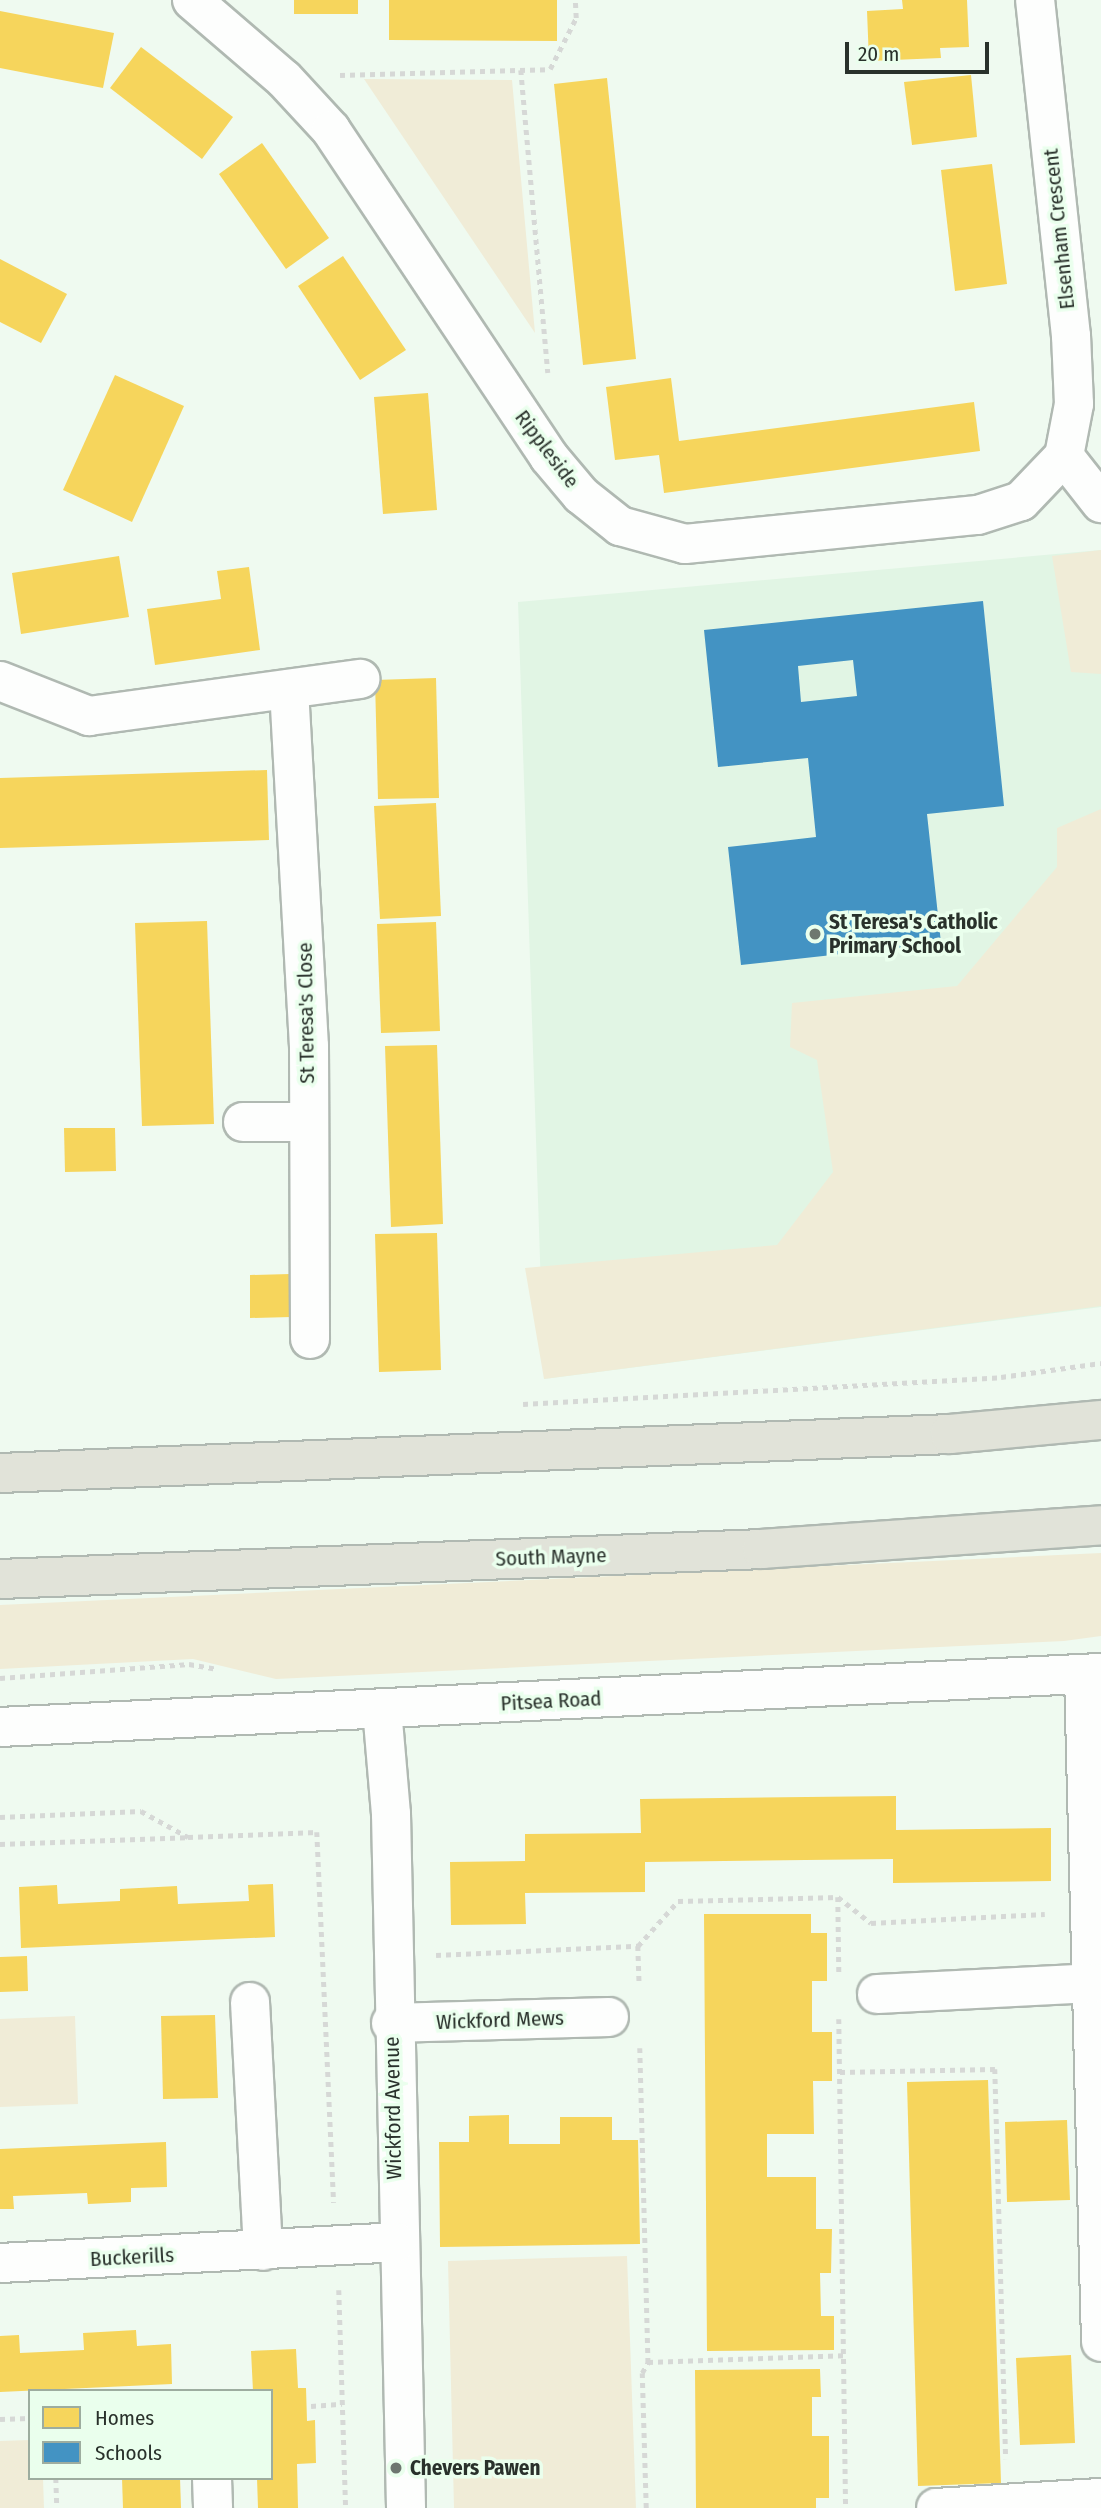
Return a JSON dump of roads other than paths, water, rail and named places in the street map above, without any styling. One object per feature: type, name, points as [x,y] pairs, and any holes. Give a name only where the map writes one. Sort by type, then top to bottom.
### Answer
[{"type":"main road","points":[[0,1473],[936,1434],[1101,1420]]},
{"type":"main road","name":"South Mayne","points":[[0,1579],[762,1549],[1101,1525]]},
{"type":"street","name":"Rippleside","points":[[192,0],[275,70],[331,130],[549,457],[620,526],[685,544],[734,543],[978,515],[1021,501],[1064,456]]},
{"type":"street","name":"Elsenham Crescent","points":[[1035,0],[1071,335],[1074,404],[1064,456]]},
{"type":"street","points":[[1064,456],[1101,503]]},
{"type":"street","points":[[0,681],[89,716],[360,679]]},
{"type":"street","name":"St Teresa's Close","points":[[289,688],[305,937],[310,1339]]},
{"type":"street","points":[[243,1122],[306,1122]]},
{"type":"street","points":[[1093,1674],[1091,1913],[1096,1979],[1101,2342]]},
{"type":"street","name":"Pitsea Road","points":[[0,1727],[1093,1674]]},
{"type":"street","name":"Wickford Avenue","points":[[382,1709],[391,1814],[391,2023],[406,2508]]},
{"type":"street","points":[[877,1994],[1096,1979]]},
{"type":"street","points":[[250,2002],[263,2251]]},
{"type":"street","name":"Wickford Mews","points":[[391,2023],[609,2017]]},
{"type":"street","name":"Buckerills","points":[[0,2263],[396,2242]]},
{"type":"street","points":[[212,2480],[213,2508]]},
{"type":"street","points":[[936,2508],[1101,2498]]},
{"type":"place","name":"St Teresa's Catholic Primary School","points":[[815,934]]},
{"type":"place","name":"Chevers Pawen","points":[[396,2468]]}]
